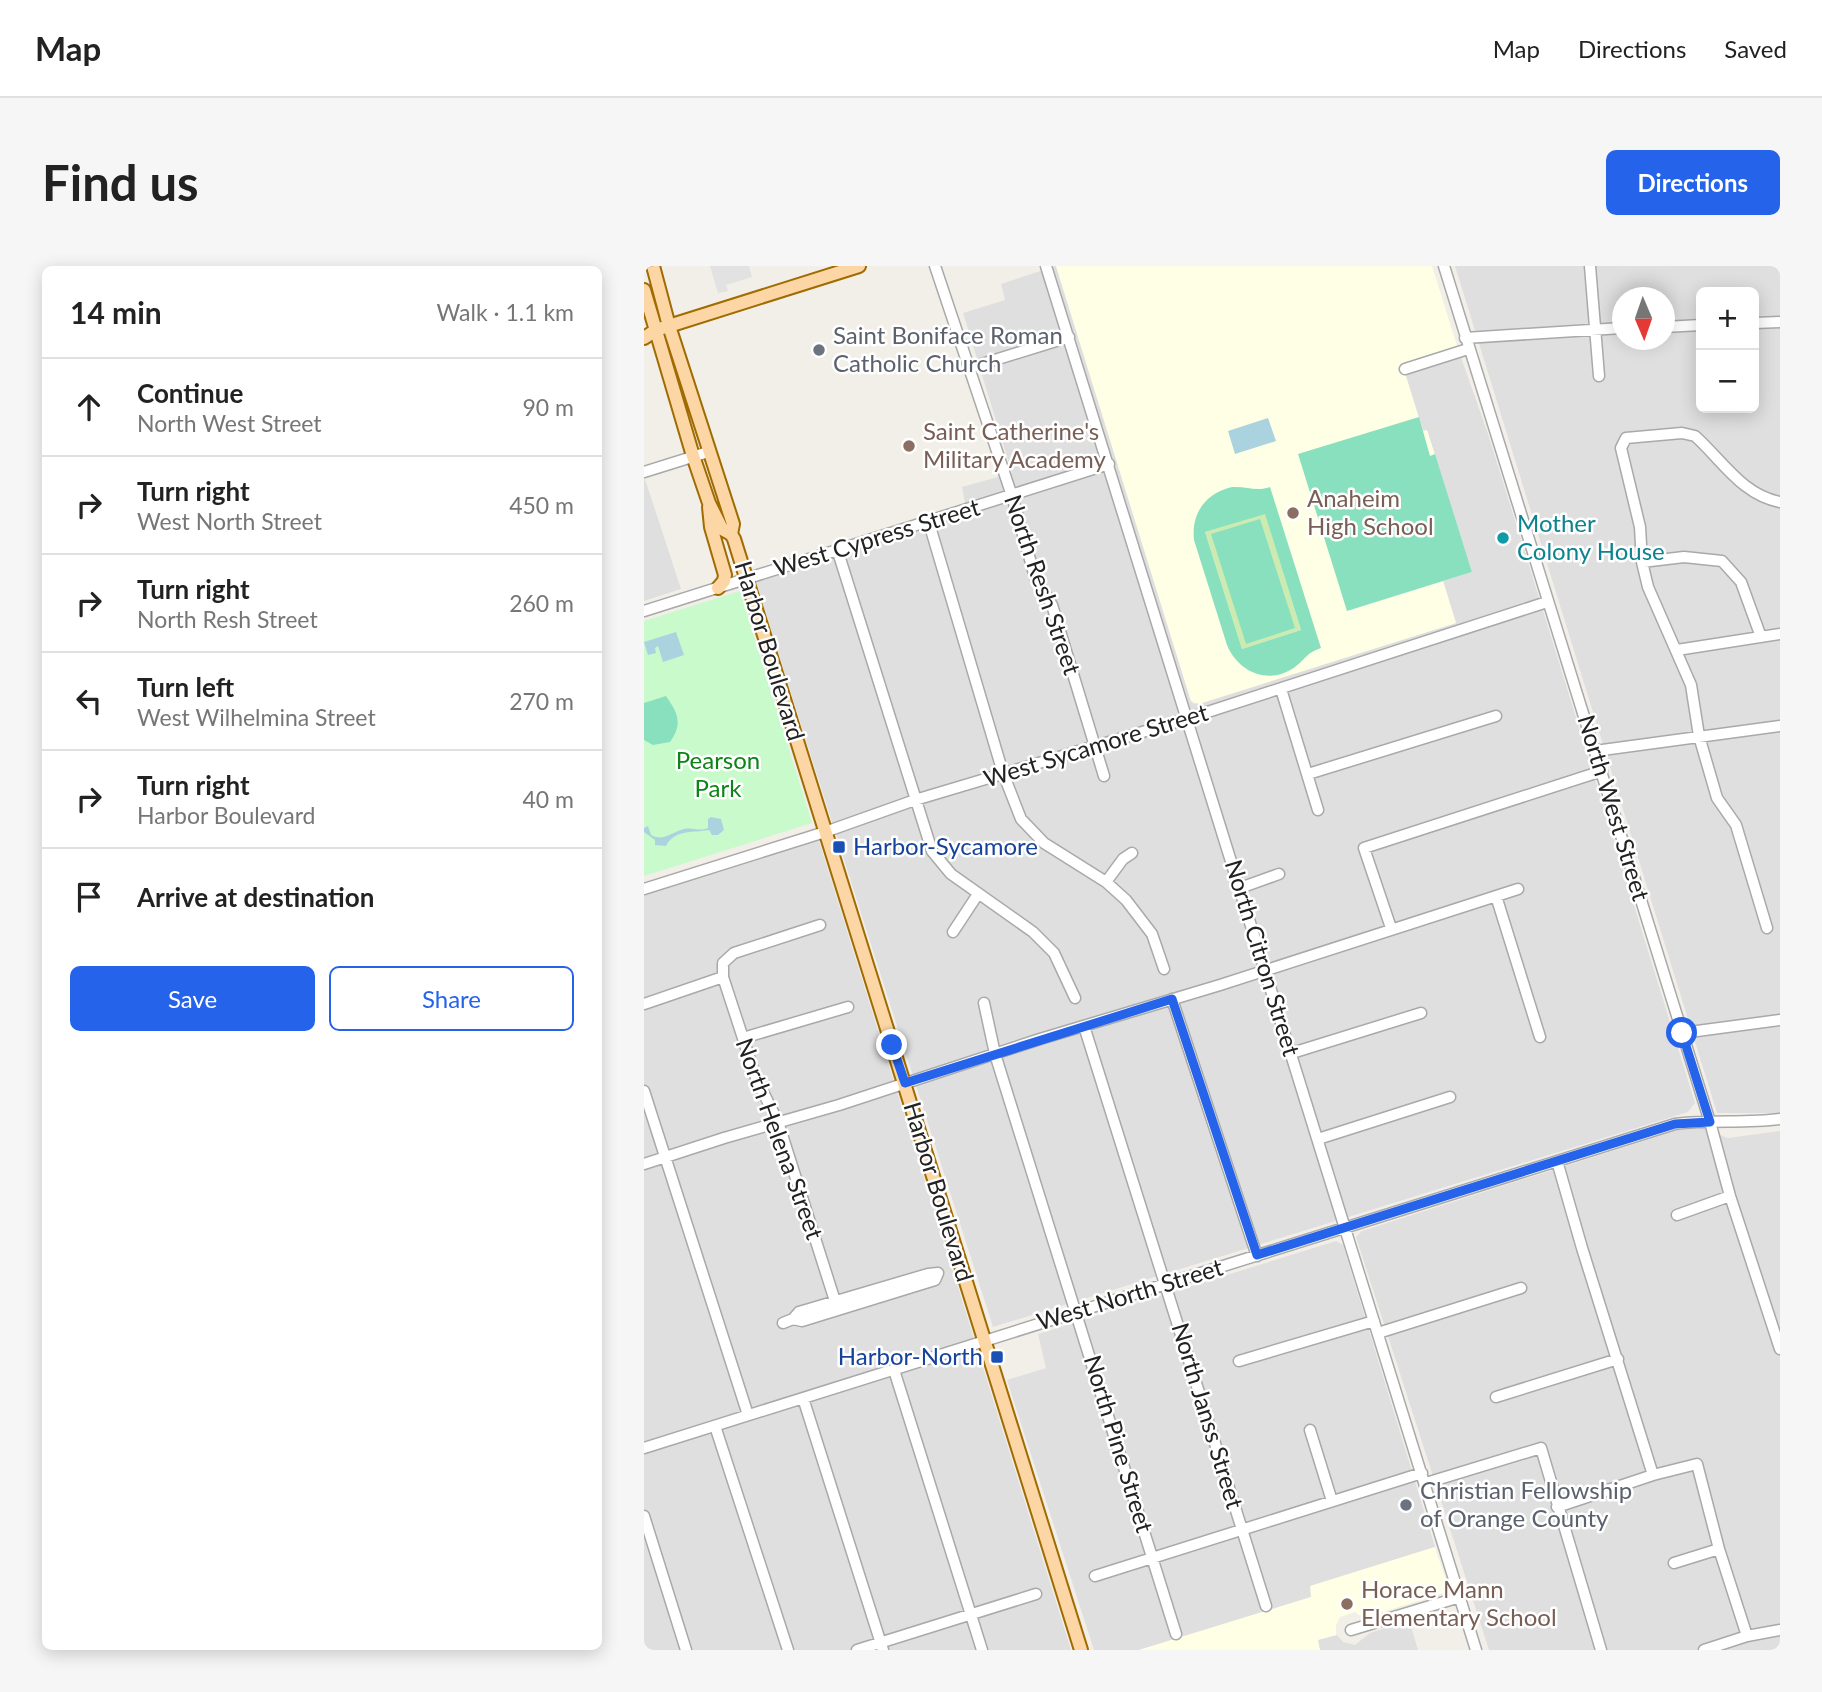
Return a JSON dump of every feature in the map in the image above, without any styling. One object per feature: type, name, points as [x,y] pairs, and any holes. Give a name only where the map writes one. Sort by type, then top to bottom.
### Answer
[{"type":"main road","name":"Harbor Boulevard","points":[[653,266],[708,452],[733,524],[731,534],[1081,1650]]},
{"type":"main road","points":[[644,338],[650,329],[669,326],[859,266]]},
{"type":"main road","name":"Harbor Boulevard","points":[[644,290],[650,329],[709,503],[722,529],[731,534]]},
{"type":"main road","points":[[709,503],[711,527],[725,575],[718,588]]},
{"type":"street","name":"North Resh Street","points":[[935,266],[1012,496],[1035,577],[1052,605],[1104,776]]},
{"type":"street","name":"North Citron Street","points":[[1046,266],[1476,1650]]},
{"type":"street","name":"North West Street","points":[[1444,266],[1710,1122],[1730,1196],[1780,1349]]},
{"type":"street","points":[[1590,266],[1599,376]]},
{"type":"street","points":[[1759,323],[1780,322]]},
{"type":"street","points":[[1675,326],[1696,325]]},
{"type":"street","points":[[1465,338],[1612,329]]},
{"type":"street","points":[[969,368],[1069,337]]},
{"type":"street","points":[[1405,369],[1468,349]]},
{"type":"street","points":[[1767,928],[1736,825],[1717,798],[1699,736],[1691,685],[1648,587],[1642,562],[1640,527],[1621,448],[1626,438],[1682,433],[1695,436],[1749,491],[1765,499],[1780,502]]},
{"type":"street","points":[[644,472],[708,452]]},
{"type":"street","name":"West Cypress Street","points":[[644,611],[838,552],[1109,464]]},
{"type":"street","points":[[929,523],[1003,773],[1021,819],[1044,844],[1106,882],[1126,900],[1152,934],[1164,969]]},
{"type":"street","points":[[838,552],[932,852],[951,874],[1033,932],[1054,953],[1075,998]]},
{"type":"street","points":[[1642,562],[1684,557],[1722,561],[1741,582],[1761,637]]},
{"type":"street","name":"West Sycamore Street","points":[[644,889],[825,832],[915,800],[1186,719],[1547,602]]},
{"type":"street","points":[[1677,650],[1780,634]]},
{"type":"street","points":[[1281,689],[1318,810]]},
{"type":"street","points":[[1308,774],[1496,716]]},
{"type":"street","points":[[1595,751],[1780,726]]},
{"type":"street","points":[[1391,928],[1364,848],[1602,771]]},
{"type":"street","points":[[1106,882],[1123,859],[1132,853]]},
{"type":"street","points":[[1240,888],[1279,874]]},
{"type":"street","points":[[644,1164],[839,1105],[1518,889]]},
{"type":"street","points":[[953,932],[978,894]]},
{"type":"street","points":[[1496,896],[1540,1037]]},
{"type":"street","points":[[644,1004],[723,976],[723,964],[734,953],[820,925]]},
{"type":"street","name":"North Helena Street","points":[[723,976],[756,1078],[778,1122],[835,1301]]},
{"type":"street","points":[[1172,999],[1257,1255]]},
{"type":"street","name":"North Pine Street","points":[[984,1003],[995,1055],[1176,1634]]},
{"type":"street","points":[[743,1038],[848,1007]]},
{"type":"street","points":[[1292,1054],[1421,1013]]},
{"type":"street","points":[[1682,1033],[1780,1020]]},
{"type":"street","name":"North Janss Street","points":[[1084,1026],[1266,1606]]},
{"type":"street","points":[[644,1091],[748,1415]]},
{"type":"street","points":[[1318,1139],[1450,1097]]},
{"type":"street","name":"West North Street","points":[[644,1448],[1675,1124],[1780,1119]]},
{"type":"street","points":[[1557,1161],[1653,1475]]},
{"type":"street","points":[[1677,1215],[1730,1196]]},
{"type":"street","points":[[928,1273],[939,1275],[935,1280],[802,1321],[788,1321],[799,1312],[835,1301],[928,1273]]},
{"type":"street","points":[[1378,1333],[1521,1288]]},
{"type":"street","points":[[1239,1361],[1374,1321]]},
{"type":"street","points":[[1496,1397],[1618,1359]]},
{"type":"street","points":[[894,1370],[982,1650]]},
{"type":"street","points":[[803,1398],[882,1646]]},
{"type":"street","points":[[715,1426],[788,1650]]},
{"type":"street","points":[[1310,1430],[1332,1501]]},
{"type":"street","points":[[1095,1576],[1332,1501],[1541,1448],[1601,1650]]},
{"type":"street","points":[[1557,1507],[1653,1475],[1697,1464],[1719,1549],[1747,1636]]},
{"type":"street","points":[[644,1516],[686,1650]]},
{"type":"street","points":[[1674,1563],[1719,1549]]},
{"type":"street","points":[[857,1650],[882,1646],[970,1614],[1036,1594]]},
{"type":"street","points":[[1351,1630],[1460,1597]]},
{"type":"street","points":[[1704,1650],[1747,1636],[1780,1630]]},
{"type":"shaded area","points":[[710,266],[749,266],[752,277],[726,285],[728,291],[718,293]]},
{"type":"shaded area","points":[[1056,266],[1194,704],[1456,623],[1443,581],[1471,572],[1427,430],[1423,431],[1403,366],[1458,349],[1488,434],[1695,1103],[1688,1112],[993,1327],[752,571],[965,503],[962,487],[1012,473],[963,313],[1005,300],[1001,284]]},
{"type":"shaded area","name":"Anaheim High School","points":[[1056,266],[1432,266],[1458,349],[1403,367],[1423,431],[1427,430],[1472,572],[1443,581],[1456,623],[1199,704],[1191,701]]},
{"type":"shaded area","points":[[1455,266],[1780,266],[1780,1113],[1717,1113]]},
{"type":"shaded area","points":[[644,476],[681,589],[644,601]]},
{"type":"shaded area","points":[[819,841],[1071,1650],[644,1650],[644,896]]},
{"type":"shaded area","points":[[1700,1123],[1706,1130],[1728,1138],[1780,1131],[1780,1650],[1489,1650],[1356,1237],[1362,1231]]},
{"type":"shaded area","points":[[1336,1241],[1343,1245],[1435,1547],[1311,1586],[1311,1597],[1139,1650],[1094,1650],[1007,1380],[1046,1368],[1038,1334]]},
{"type":"shaded area","name":"Horace Mann Elementary School","points":[[1435,1547],[1448,1586],[1446,1592],[1370,1616],[1362,1617],[1355,1612],[1340,1617],[1336,1625],[1336,1635],[1318,1640],[1320,1650],[1139,1650],[1311,1597],[1310,1586]]},
{"type":"shaded area","points":[[1409,1620],[1418,1650],[1320,1650],[1317,1640],[1337,1635],[1343,1642],[1355,1645],[1370,1633]]},
{"type":"green space","points":[[1419,417],[1430,456],[1435,454],[1472,572],[1347,611],[1298,454]]},
{"type":"green space","points":[[1232,487],[1270,487],[1321,648],[1285,673],[1265,676],[1246,669],[1227,645],[1194,540],[1195,521],[1202,506],[1223,490]],"holes":[[[1265,514],[1301,630],[1242,649],[1205,532]]]},
{"type":"green space","points":[[1265,513],[1301,630],[1242,649],[1205,532]]},
{"type":"green space","points":[[1260,519],[1295,628],[1246,644],[1211,534]]},
{"type":"green space","name":"Pearson Park","points":[[740,591],[812,823],[644,876],[644,621]]},
{"type":"green space","points":[[666,696],[676,713],[677,730],[670,742],[653,745],[644,740],[644,703]]},
{"type":"water","points":[[1268,418],[1276,441],[1235,454],[1228,431]]},
{"type":"water","points":[[676,632],[684,655],[663,662],[658,646],[655,648],[656,653],[648,655],[644,642]]},
{"type":"water","points":[[708,819],[721,819],[724,830],[718,835],[712,835],[709,830],[679,834],[666,846],[655,845],[655,840],[644,832],[644,828],[648,826],[651,835],[655,837],[668,836],[684,829],[705,829],[708,828]]},
{"type":"place","name":"Saint Boniface Roman Catholic Church","points":[[819,350]]},
{"type":"place","name":"Saint Catherine's Military Academy","points":[[909,446]]},
{"type":"place","name":"Anaheim High School","points":[[1293,513]]},
{"type":"place","name":"Mother Colony House","points":[[1503,538]]},
{"type":"place","name":"Harbor-Sycamore","points":[[839,847]]},
{"type":"place","name":"Harbor-North","points":[[997,1357]]},
{"type":"place","name":"Christian Fellowship of Orange County","points":[[1406,1505]]},
{"type":"place","name":"Horace Mann Elementary School","points":[[1347,1604]]},
{"type":"route","points":[[892,1045],[905,1083],[1172,999],[1257,1255],[1675,1124],[1710,1122],[1682,1033]]}]
